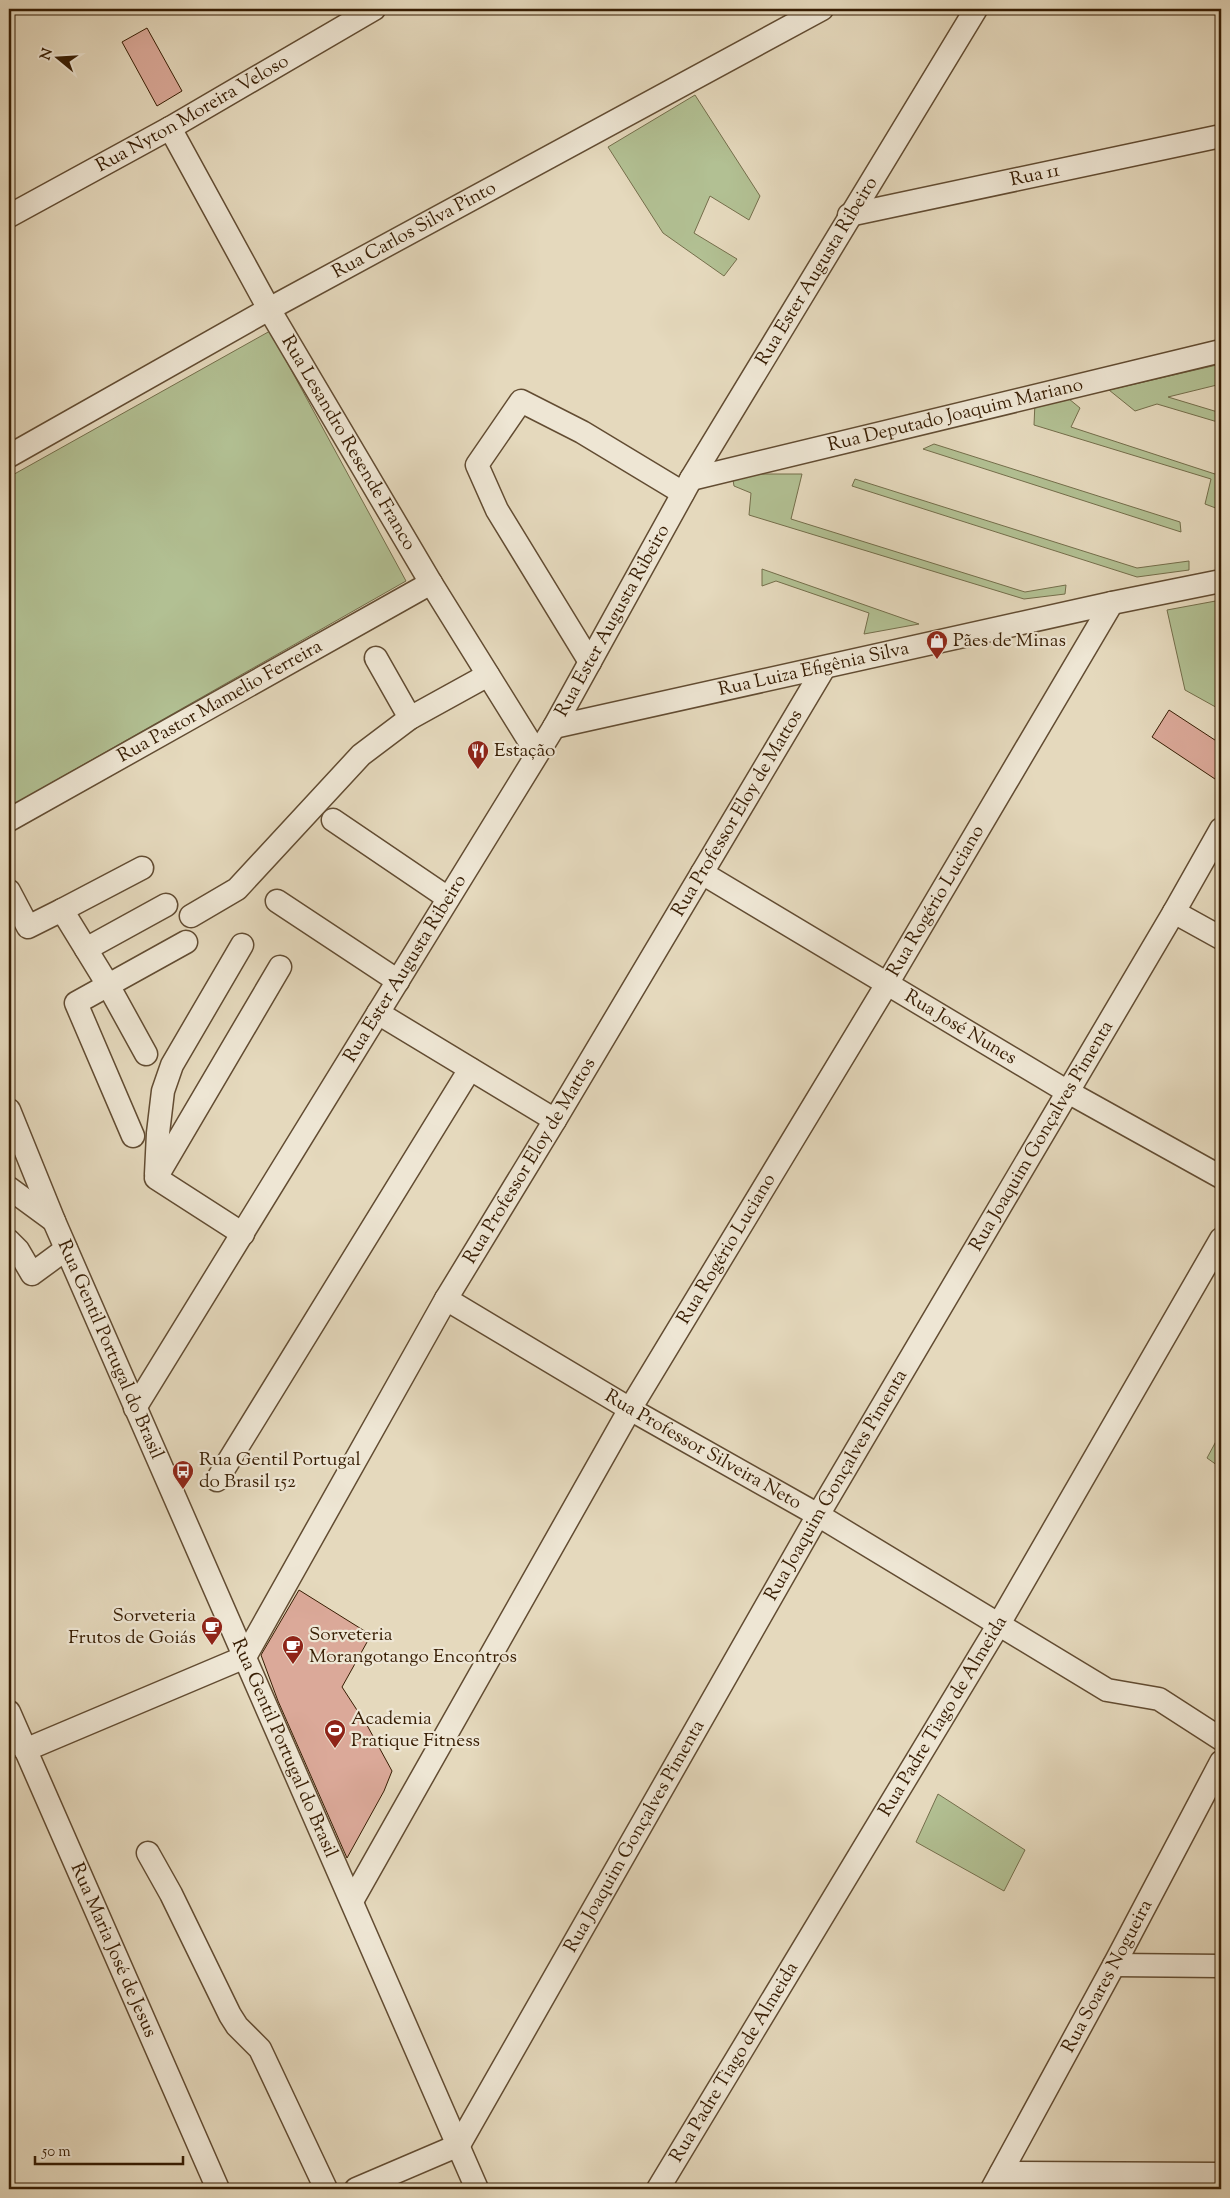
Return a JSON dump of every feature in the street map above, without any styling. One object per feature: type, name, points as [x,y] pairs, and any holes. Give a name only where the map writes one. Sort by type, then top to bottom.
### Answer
[{"type":"street","name":"Rua Nyton Moreira Veloso","points":[[9,216],[170,128],[374,9]]},
{"type":"street","name":"Rua Carlos Silva Pinto","points":[[9,456],[269,309],[822,9]]},
{"type":"street","name":"Rua Ester Augusta Ribeiro","points":[[136,1408],[536,752],[554,727],[687,486],[849,215],[976,9]]},
{"type":"street","name":"Rua Lesandro Resende Franco","points":[[170,128],[269,309],[431,583],[536,752]]},
{"type":"street","name":"Rua 11","points":[[849,215],[1221,136]]},
{"type":"street","name":"Rua Deputado Joaquim Mariano","points":[[687,486],[1221,351]]},
{"type":"street","points":[[590,662],[497,510],[477,465],[521,401],[687,486]]},
{"type":"street","name":"Rua Luiza Efigênia Silva","points":[[554,727],[1112,603],[1221,581]]},
{"type":"street","name":"Rua Pastor Mamelio Ferreira","points":[[9,820],[431,583]]},
{"type":"street","name":"Rua Rogério Luciano","points":[[352,1901],[630,1410],[887,984],[1112,603]]},
{"type":"street","points":[[376,658],[410,718]]},
{"type":"street","name":"Rua Professor Eloy de Mattos","points":[[245,1657],[446,1299],[555,1120],[824,668]]},
{"type":"street","points":[[191,916],[237,889],[361,755],[410,718],[488,675]]},
{"type":"street","points":[[333,820],[448,898]]},
{"type":"street","name":"Rua Joaquim Gonçalves Pimenta","points":[[459,2145],[818,1515],[1174,912],[1221,829]]},
{"type":"street","points":[[9,891],[28,927],[142,868]]},
{"type":"street","name":"Rua José Nunes","points":[[702,873],[1068,1092],[1221,1177]]},
{"type":"street","points":[[277,901],[398,981]]},
{"type":"street","points":[[86,949],[166,905]]},
{"type":"street","points":[[62,910],[108,985],[146,1054]]},
{"type":"street","points":[[1174,912],[1221,938]]},
{"type":"street","points":[[133,1136],[76,1003],[186,942]]},
{"type":"street","points":[[156,1178],[158,1133],[163,1091],[172,1065],[242,945]]},
{"type":"street","points":[[156,1178],[280,967]]},
{"type":"street","points":[[378,1013],[555,1120]]},
{"type":"street","points":[[217,1480],[470,1069]]},
{"type":"street","points":[[11,1124],[54,1221]]},
{"type":"street","points":[[156,1178],[243,1234]]},
{"type":"street","name":"Rua Gentil Portugal do Brasil","points":[[9,1188],[54,1221],[477,2189]]},
{"type":"street","name":"Rua Padre Tiago de Almeida","points":[[658,2189],[999,1624],[1221,1239]]},
{"type":"street","points":[[9,1241],[18,1250],[32,1274],[66,1249]]},
{"type":"street","name":"Rua Professor Silveira Neto","points":[[446,1299],[630,1410],[818,1515],[1107,1690],[1159,1699],[1221,1739]]},
{"type":"street","points":[[25,1750],[245,1657]]},
{"type":"street","name":"Rua Maria José de Jesus","points":[[9,1712],[218,2189]]},
{"type":"street","name":"Rua Soares Nogueira","points":[[996,2181],[1114,1965],[1221,1762]]},
{"type":"street","points":[[148,1853],[230,2015],[237,2026],[260,2049],[326,2189]]},
{"type":"street","points":[[1114,1965],[1221,1966]]},
{"type":"street","points":[[356,2189],[459,2145]]},
{"type":"street","points":[[996,2181],[1221,2174]]},
{"type":"green space","points":[[695,95],[760,196],[749,220],[710,196],[694,233],[737,259],[724,276],[663,233],[608,147]]},
{"type":"green space","points":[[270,331],[406,581],[9,807],[9,477]]},
{"type":"green space","points":[[1221,364],[1221,384],[1168,397],[1221,413],[1221,423],[1157,404],[1135,411],[1109,390]]},
{"type":"green space","points":[[1063,394],[1080,408],[1071,427],[1221,476],[1221,510],[1205,504],[1211,479],[1034,425],[1035,402]]},
{"type":"green space","points":[[934,444],[1180,522],[1181,532],[923,449]]},
{"type":"green space","points":[[732,474],[802,474],[791,519],[1025,592],[1066,585],[1065,594],[1024,599],[749,515],[751,493],[734,486]]},
{"type":"green space","points":[[855,479],[1137,568],[1189,561],[1189,570],[1137,577],[852,486]]},
{"type":"green space","points":[[762,569],[919,624],[864,634],[869,613],[776,581],[762,586]]},
{"type":"green space","points":[[1221,600],[1221,710],[1185,690],[1167,610]]},
{"type":"green space","points":[[1221,1432],[1221,1468],[1207,1458]]},
{"type":"green space","points":[[938,1794],[1025,1850],[1004,1891],[916,1842]]},
{"type":"building","points":[[147,28],[182,91],[157,106],[122,42]]},
{"type":"building","points":[[1169,710],[1221,744],[1221,783],[1152,737]]},
{"type":"building","name":"Academia Pratique Fitness","points":[[299,1590],[371,1635],[342,1687],[368,1727],[392,1771],[384,1791],[347,1858],[278,1701],[261,1655]]},
{"type":"place","name":"Pães de Minas","points":[[937,660]]},
{"type":"place","name":"Estação","points":[[478,770]]},
{"type":"place","name":"Rua Gentil Portugal do Brasil 152","points":[[183,1490]]},
{"type":"place","name":"Sorveteria Frutos de Goiás","points":[[212,1646]]},
{"type":"place","name":"Sorveteria Morangotango Encontros","points":[[293,1665]]},
{"type":"place","name":"Academia Pratique Fitness","points":[[335,1749]]}]
